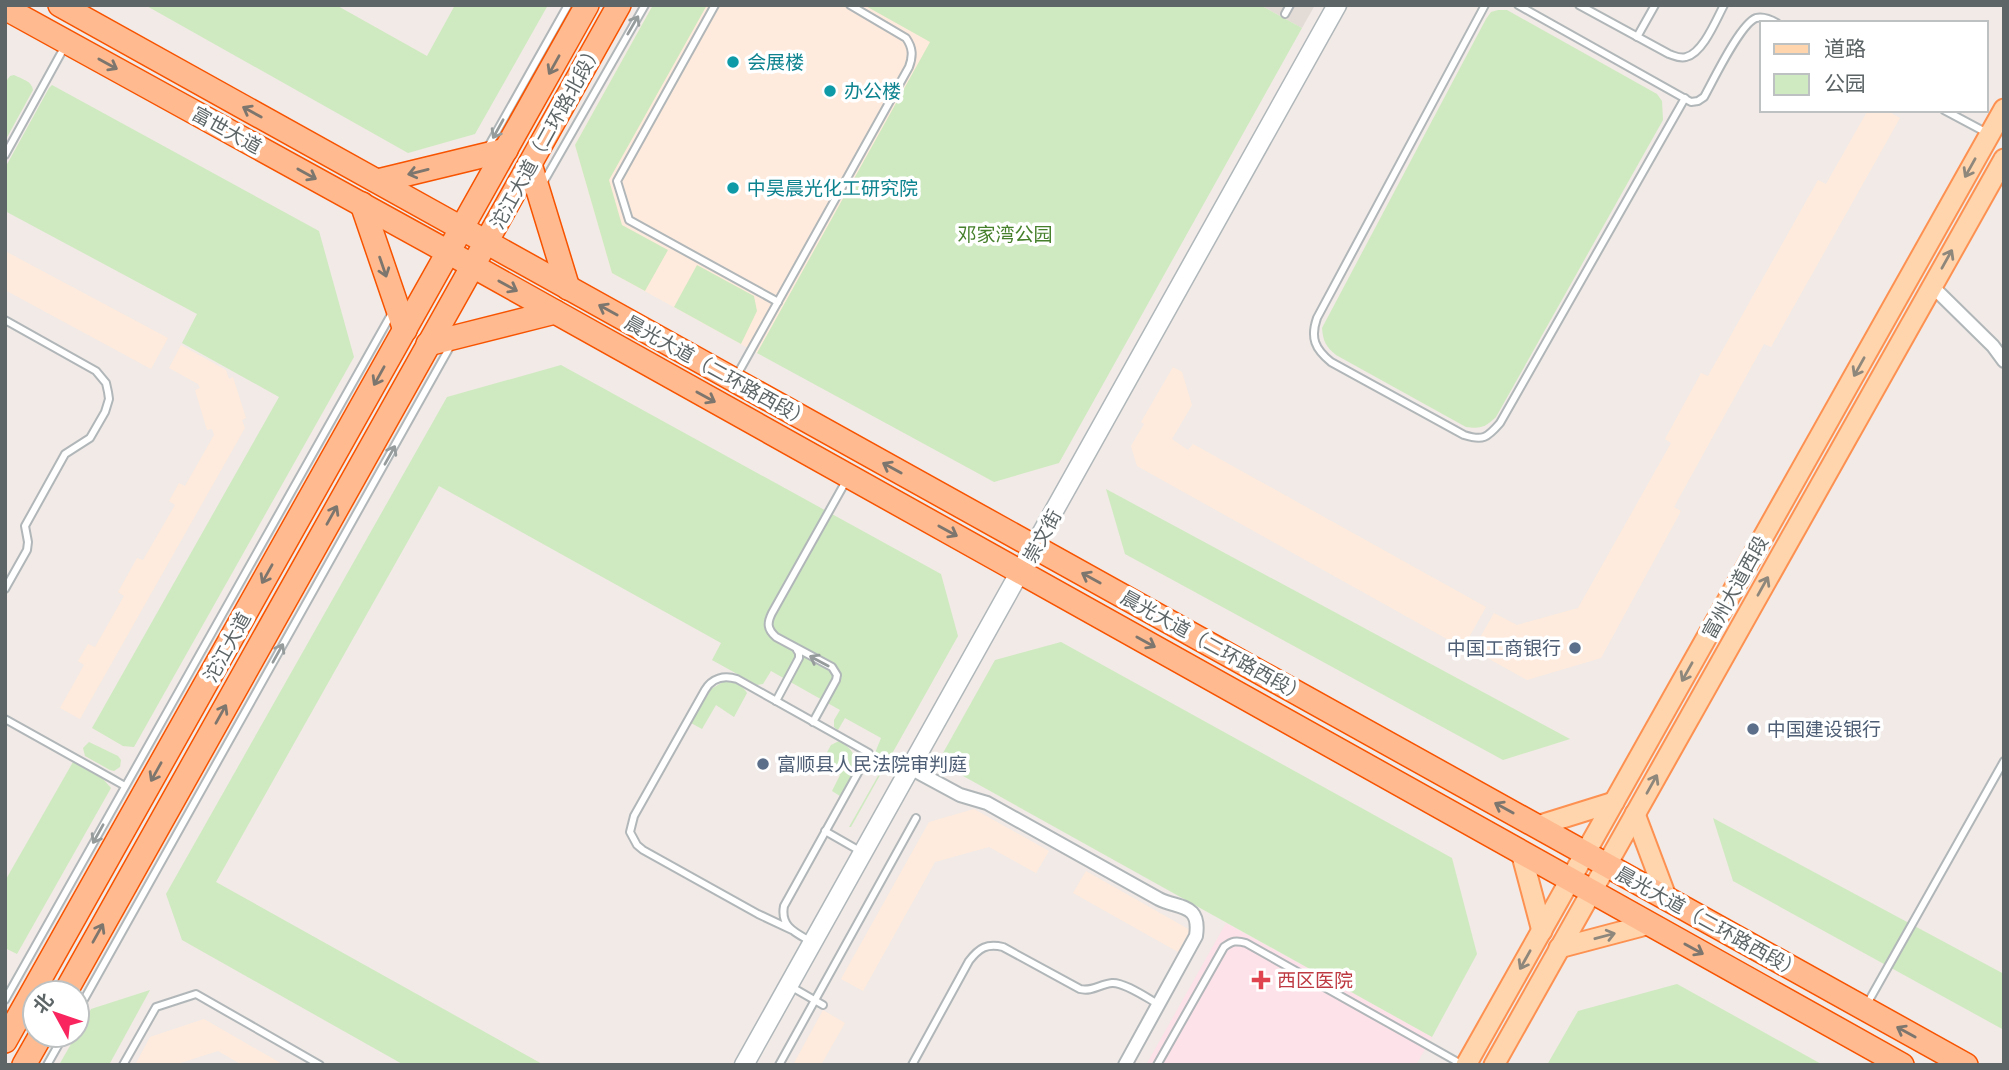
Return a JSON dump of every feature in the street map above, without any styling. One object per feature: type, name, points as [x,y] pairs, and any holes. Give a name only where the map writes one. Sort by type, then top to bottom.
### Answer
[{"type":"highway","name":"富世大道","points":[[61,5],[462,228]]},
{"type":"highway","name":"沱江大道（二环路北段）","points":[[448,252],[462,228],[495,153],[587,5]]},
{"type":"highway","name":"沱江大道（二环路北段）","points":[[472,266],[619,5]]},
{"type":"highway","name":"富世大道","points":[[16,9],[67,42],[448,252]]},
{"type":"highway","points":[[378,181],[495,153]]},
{"type":"highway","points":[[530,164],[568,288]]},
{"type":"highway","points":[[362,204],[405,330]]},
{"type":"highway","name":"晨光大道（二环路西段）","points":[[462,228],[1966,1065]]},
{"type":"highway","name":"晨光大道（二环路西段）","points":[[448,252],[1902,1065]]},
{"type":"highway","name":"沱江大道","points":[[5,1041],[448,252]]},
{"type":"highway","name":"沱江大道","points":[[73,979],[472,266]]},
{"type":"highway","points":[[428,344],[555,312]]},
{"type":"highway","points":[[24,1065],[33,1049]]},
{"type":"main road","name":"富州大道西段","points":[[1465,1065],[2004,109]]},
{"type":"main road","name":"富州大道西段","points":[[1498,1063],[1559,948],[2004,159]]},
{"type":"main road","points":[[1538,826],[1614,802]]},
{"type":"main road","points":[[1635,814],[1667,899]]},
{"type":"main road","points":[[1521,852],[1542,931]]},
{"type":"main road","points":[[1559,948],[1650,924]]},
{"type":"street","name":"崇文街","points":[[744,1065],[1337,5]]},
{"type":"street","points":[[1932,286],[1993,345],[2004,361]]},
{"type":"street","points":[[910,768],[960,796],[987,803],[1159,899],[1189,909],[1194,915],[1196,936],[1125,1065]]},
{"type":"lane","points":[[495,153],[568,5]]},
{"type":"lane","points":[[538,191],[645,5]]},
{"type":"lane","points":[[715,5],[617,181],[629,220],[778,302]]},
{"type":"lane","points":[[735,380],[903,79],[912,58],[912,50],[906,37],[850,5]]},
{"type":"lane","points":[[1285,14],[1290,5]]},
{"type":"lane","points":[[1485,5],[1317,318],[1312,332],[1322,355],[1331,362],[1464,435],[1477,439],[1489,436],[1500,423],[1685,98]]},
{"type":"lane","points":[[1518,5],[1691,102],[1698,102],[1704,97],[1746,25],[1758,17],[1773,21]]},
{"type":"lane","points":[[1579,5],[1669,54],[1682,58],[1690,57],[1698,50],[1724,5]]},
{"type":"lane","points":[[1637,37],[1655,5]]},
{"type":"lane","points":[[5,155],[67,42]]},
{"type":"lane","points":[[1948,112],[1990,134]]},
{"type":"lane","points":[[5,1000],[396,305]]},
{"type":"lane","points":[[5,320],[96,371],[106,383],[108,400],[105,412],[90,438],[65,454],[25,526],[27,550],[5,589]]},
{"type":"lane","points":[[91,987],[456,337]]},
{"type":"lane","points":[[813,722],[837,675],[832,667],[770,632],[769,620],[848,476]]},
{"type":"lane","points":[[776,701],[799,658],[796,648]]},
{"type":"lane","points":[[758,914],[772,915],[783,906],[869,753],[732,677],[723,677],[710,683],[631,825],[632,839],[643,850],[758,914],[813,942]]},
{"type":"lane","points":[[5,719],[125,786]]},
{"type":"lane","points":[[1865,1009],[2004,761]]},
{"type":"lane","points":[[779,1065],[916,818]]},
{"type":"lane","points":[[825,831],[863,852]]},
{"type":"lane","points":[[783,906],[784,921],[792,930]]},
{"type":"lane","points":[[1157,1065],[1224,947],[1236,941],[1246,943],[1465,1065]]},
{"type":"lane","points":[[912,1065],[969,961],[979,949],[990,945],[1003,947],[1080,989],[1117,983],[1158,1004]]},
{"type":"lane","points":[[789,985],[823,1005]]},
{"type":"lane","points":[[123,1065],[156,1007],[196,994],[320,1065]]},
{"type":"lane","points":[[47,1065],[56,1049]]},
{"type":"shaded area","points":[[653,5],[864,5],[931,42],[757,353],[612,273],[575,145]]},
{"type":"shaded area","points":[[1260,5],[1315,5],[1302,28]]},
{"type":"shaded area","points":[[1867,112],[1890,112],[1900,118],[1771,347],[1764,344],[1674,507],[1681,511],[1601,658],[1527,680],[1473,650],[1494,613],[1517,625],[1578,608],[1671,443],[1665,439],[1701,373],[1708,376],[1818,180],[1826,184]]},
{"type":"shaded area","points":[[5,251],[168,338],[151,369],[5,290]]},
{"type":"shaded area","points":[[181,345],[226,370],[229,379],[233,377],[246,418],[242,420],[245,428],[80,719],[60,708],[84,665],[78,661],[88,644],[95,647],[124,596],[118,592],[137,558],[143,560],[175,505],[169,501],[179,483],[185,486],[214,435],[212,429],[207,430],[195,390],[200,388],[198,384],[169,368]]},
{"type":"shaded area","points":[[1173,367],[1182,372],[1192,405],[1172,439],[1188,450],[1193,444],[1486,607],[1463,648],[1137,466],[1131,446],[1144,424],[1141,422]]},
{"type":"shaded area","points":[[974,809],[1049,851],[1036,873],[989,847],[935,862],[863,991],[841,979],[929,822]]},
{"type":"shaded area","points":[[1086,871],[1190,930],[1178,952],[1073,893]]},
{"type":"shaded area","name":"西区医院","points":[[1226,923],[1432,1037],[1416,1065],[1146,1065]]},
{"type":"shaded area","points":[[823,1010],[845,1023],[821,1065],[793,1065]]},
{"type":"shaded area","points":[[204,1019],[284,1065],[242,1065],[218,1051],[174,1065],[135,1065],[150,1037]]},
{"type":"green space","points":[[145,5],[336,5],[427,56],[455,5],[548,5],[475,134],[408,153]]},
{"type":"green space","points":[[653,5],[707,5],[609,180],[622,225],[668,250],[645,291],[612,273],[575,145]]},
{"type":"green space","name":"邓家湾公园","points":[[864,5],[1260,5],[1302,28],[1059,463],[994,482],[757,353],[930,42]]},
{"type":"green space","points":[[1507,10],[1657,94],[1662,101],[1663,120],[1496,417],[1483,426],[1471,428],[1336,355],[1326,343],[1322,328],[1486,19],[1491,12]]},
{"type":"green space","points":[[14,75],[29,82],[33,90],[5,141],[5,83]]},
{"type":"green space","points":[[52,85],[319,231],[354,357],[134,747],[123,746],[92,728],[279,397],[182,343],[197,314],[5,211],[5,168]]},
{"type":"green space","points":[[697,265],[754,296],[757,311],[741,344],[674,307]]},
{"type":"green space","points":[[561,365],[941,574],[958,636],[849,827],[887,760],[875,753],[881,738],[845,718],[838,730],[834,727],[834,720],[840,710],[771,671],[763,684],[757,685],[712,660],[721,643],[439,486],[216,882],[544,1065],[404,1065],[182,940],[166,894],[447,397]]},
{"type":"green space","points":[[1106,489],[1570,739],[1503,760],[1125,554]]},
{"type":"green space","points":[[1061,642],[1452,858],[1477,954],[1432,1037],[938,762],[995,660]]},
{"type":"green space","points":[[723,682],[736,684],[747,693],[734,717],[716,705],[702,729],[691,723],[711,689]]},
{"type":"green space","points":[[839,741],[848,747],[855,759],[852,773],[840,796],[832,791],[840,775],[820,765],[831,745]]},
{"type":"green space","points":[[89,742],[118,756],[121,760],[120,767],[114,771],[110,770],[85,756],[83,748]]},
{"type":"green space","points":[[73,762],[103,779],[111,788],[17,954],[5,948],[5,881]]},
{"type":"green space","points":[[1713,818],[2004,974],[2004,1030],[1733,881]]},
{"type":"green space","points":[[1677,984],[1823,1065],[1547,1065],[1578,1011]]},
{"type":"green space","points":[[150,990],[109,1065],[59,1065],[68,1049],[91,1049],[91,1009]]},
{"type":"place","name":"会展楼","points":[[733,62]]},
{"type":"place","name":"办公楼","points":[[830,91]]},
{"type":"place","name":"中昊晨光化工研究院","points":[[733,188]]},
{"type":"place","name":"中国工商银行","points":[[1575,648]]},
{"type":"place","name":"中国建设银行","points":[[1753,729]]},
{"type":"place","name":"富顺县人民法院审判庭","points":[[763,764]]},
{"type":"place","name":"西区医院","points":[[1261,980]]}]
